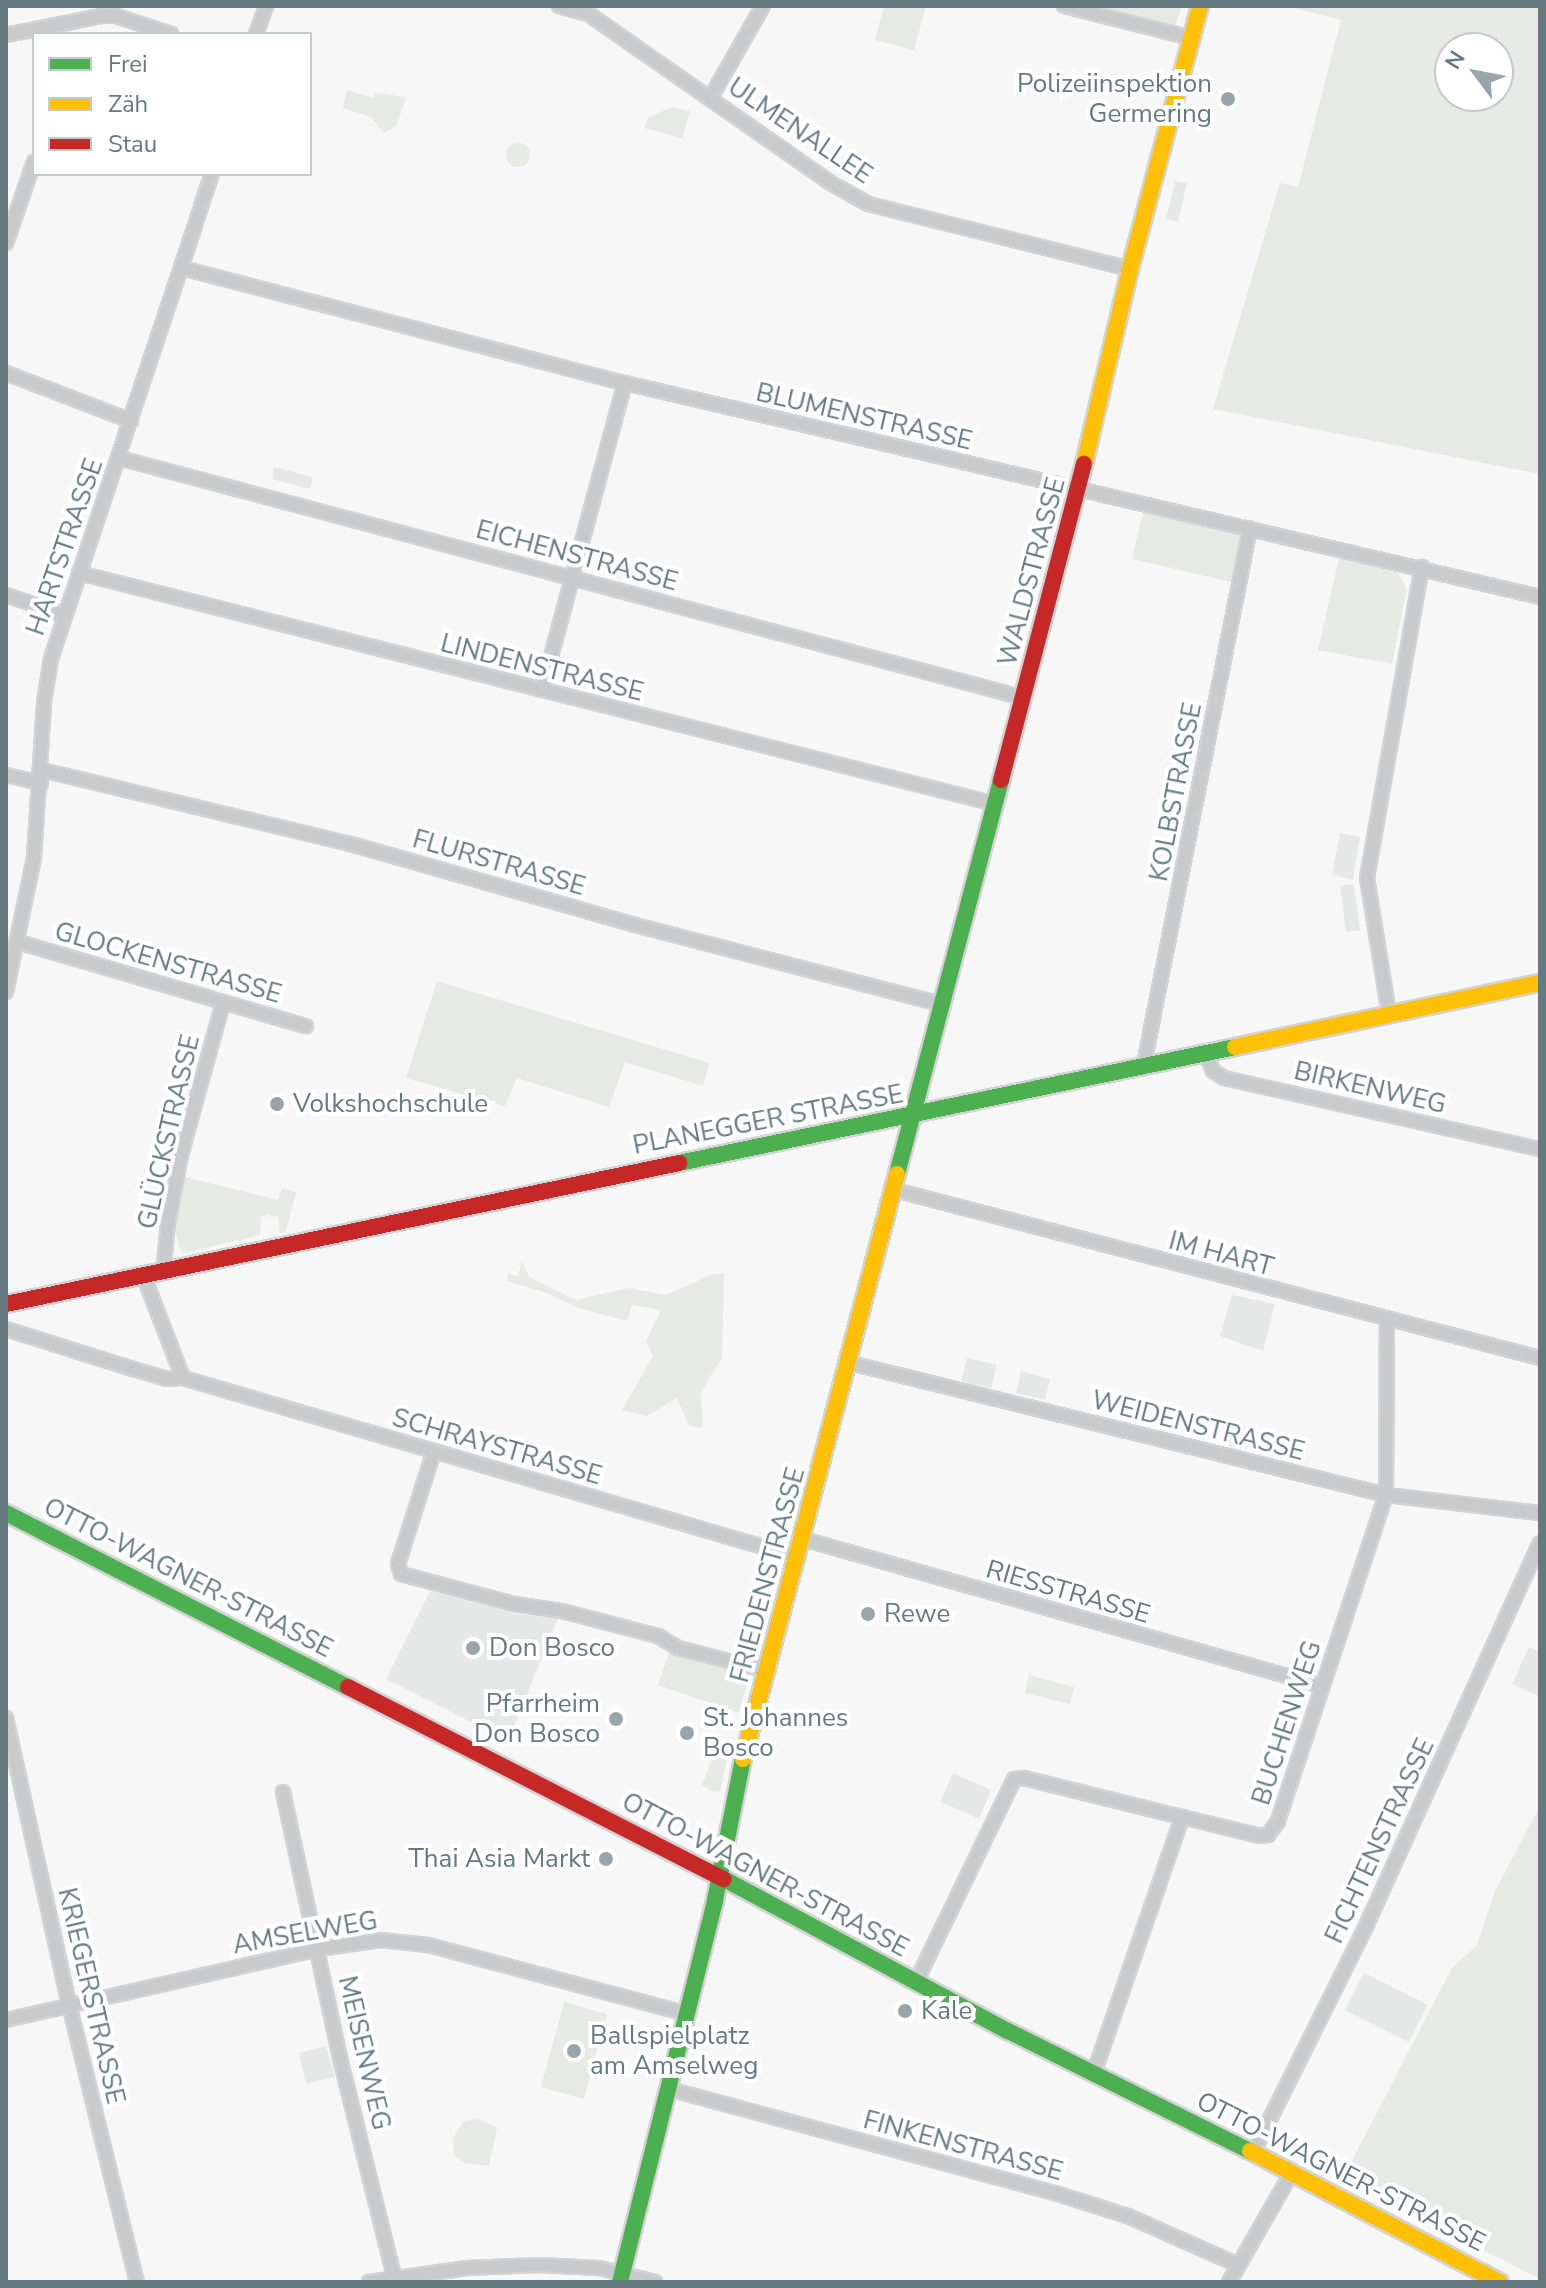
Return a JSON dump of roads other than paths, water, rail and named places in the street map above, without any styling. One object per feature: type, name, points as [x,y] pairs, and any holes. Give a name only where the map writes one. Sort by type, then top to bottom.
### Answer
[{"type":"street","points":[[257,32],[266,6]]},
{"type":"street","name":"ULMENALLEE","points":[[559,6],[590,15],[829,182],[868,204],[1130,269]]},
{"type":"street","points":[[711,97],[763,6]]},
{"type":"street","points":[[1064,6],[1191,38]]},
{"type":"street","name":"WALDSTRASSE","points":[[913,1116],[1024,698],[1130,269],[1200,6]]},
{"type":"street","points":[[6,35],[83,19],[116,16],[165,32]]},
{"type":"street","points":[[79,32],[83,19]]},
{"type":"street","points":[[6,243],[32,168]]},
{"type":"street","name":"HARTSTRASSE","points":[[6,992],[34,858],[46,681],[64,615],[211,176]]},
{"type":"street","name":"BLUMENSTRASSE","points":[[182,268],[625,383],[1540,597]]},
{"type":"street","points":[[6,373],[131,421]]},
{"type":"street","points":[[542,690],[625,383]]},
{"type":"street","name":"EICHENSTRASSE","points":[[119,458],[1024,698]]},
{"type":"street","name":"KOLBSTRASSE","points":[[1144,1064],[1250,528]]},
{"type":"street","points":[[1389,1014],[1367,878],[1422,567]]},
{"type":"street","name":"LINDENSTRASSE","points":[[79,573],[995,804]]},
{"type":"street","points":[[6,595],[64,615]]},
{"type":"street","name":"FLURSTRASSE","points":[[6,775],[41,776],[340,841],[635,925],[944,1005]]},
{"type":"street","name":"GLOCKENSTRASSE","points":[[18,942],[306,1026]]},
{"type":"street","name":"PLANEGGER STRASSE","points":[[6,1304],[1540,983]]},
{"type":"street","name":"GLÜCKSTRASSE","points":[[163,1273],[181,1155],[223,1003]]},
{"type":"street","name":"BIRKENWEG","points":[[1206,1052],[1213,1071],[1224,1078],[1540,1149]]},
{"type":"street","name":"FRIEDENSTRASSE","points":[[621,2277],[720,1876],[744,1755],[850,1363],[855,1324],[913,1116]]},
{"type":"street","name":"IM HART","points":[[891,1189],[1540,1358]]},
{"type":"street","points":[[144,1277],[178,1378]]},
{"type":"street","name":"BUCHENWEG","points":[[1182,1817],[1260,1836],[1270,1834],[1278,1821],[1386,1495],[1387,1319]]},
{"type":"street","name":"SCHRAYSTRASSE","points":[[6,1329],[798,1557]]},
{"type":"street","name":"WEIDENSTRASSE","points":[[850,1363],[1386,1495],[1540,1513]]},
{"type":"street","points":[[434,1451],[398,1564],[401,1574],[502,1601],[562,1611],[658,1636],[678,1648],[768,1671]]},
{"type":"street","name":"OTTO-WAGNER-STRASSE","points":[[6,1513],[720,1876],[916,1982],[1292,2172],[1500,2282]]},
{"type":"street","name":"RIESSTRASSE","points":[[803,1539],[1322,1686]]},
{"type":"street","name":"FICHTENSTRASSE","points":[[1253,2153],[1367,1924],[1540,1543]]},
{"type":"street","name":"KRIEGERSTRASSE","points":[[6,1718],[69,2004],[137,2282]]},
{"type":"street","points":[[916,1982],[1014,1779],[1024,1778],[1182,1817],[1094,2073]]},
{"type":"street","name":"MEISENWEG","points":[[283,1792],[340,2058],[394,2276]]},
{"type":"street","name":"AMSELWEG","points":[[6,2020],[364,1940],[417,1943],[687,2014]]},
{"type":"street","name":"FINKENSTRASSE","points":[[669,2089],[1066,2196],[1128,2216],[1238,2265]]},
{"type":"street","points":[[1229,2282],[1292,2172]]},
{"type":"street","points":[[369,2282],[394,2276],[539,2265],[599,2268],[621,2277],[655,2282]]},
{"type":"place","name":"Polizeiinspektion Germering","points":[[1228,99]]},
{"type":"place","name":"Volkshochschule","points":[[277,1104]]},
{"type":"place","name":"Rewe","points":[[868,1614]]},
{"type":"place","name":"Don Bosco","points":[[473,1648]]},
{"type":"place","name":"Pfarrheim Don Bosco","points":[[616,1719]]},
{"type":"place","name":"St. Johannes Bosco","points":[[687,1733]]},
{"type":"place","name":"Thai Asia Markt","points":[[606,1859]]},
{"type":"place","name":"Kale","points":[[905,2011]]},
{"type":"place","name":"Ballspielplatz am Amselweg","points":[[574,2051]]}]
